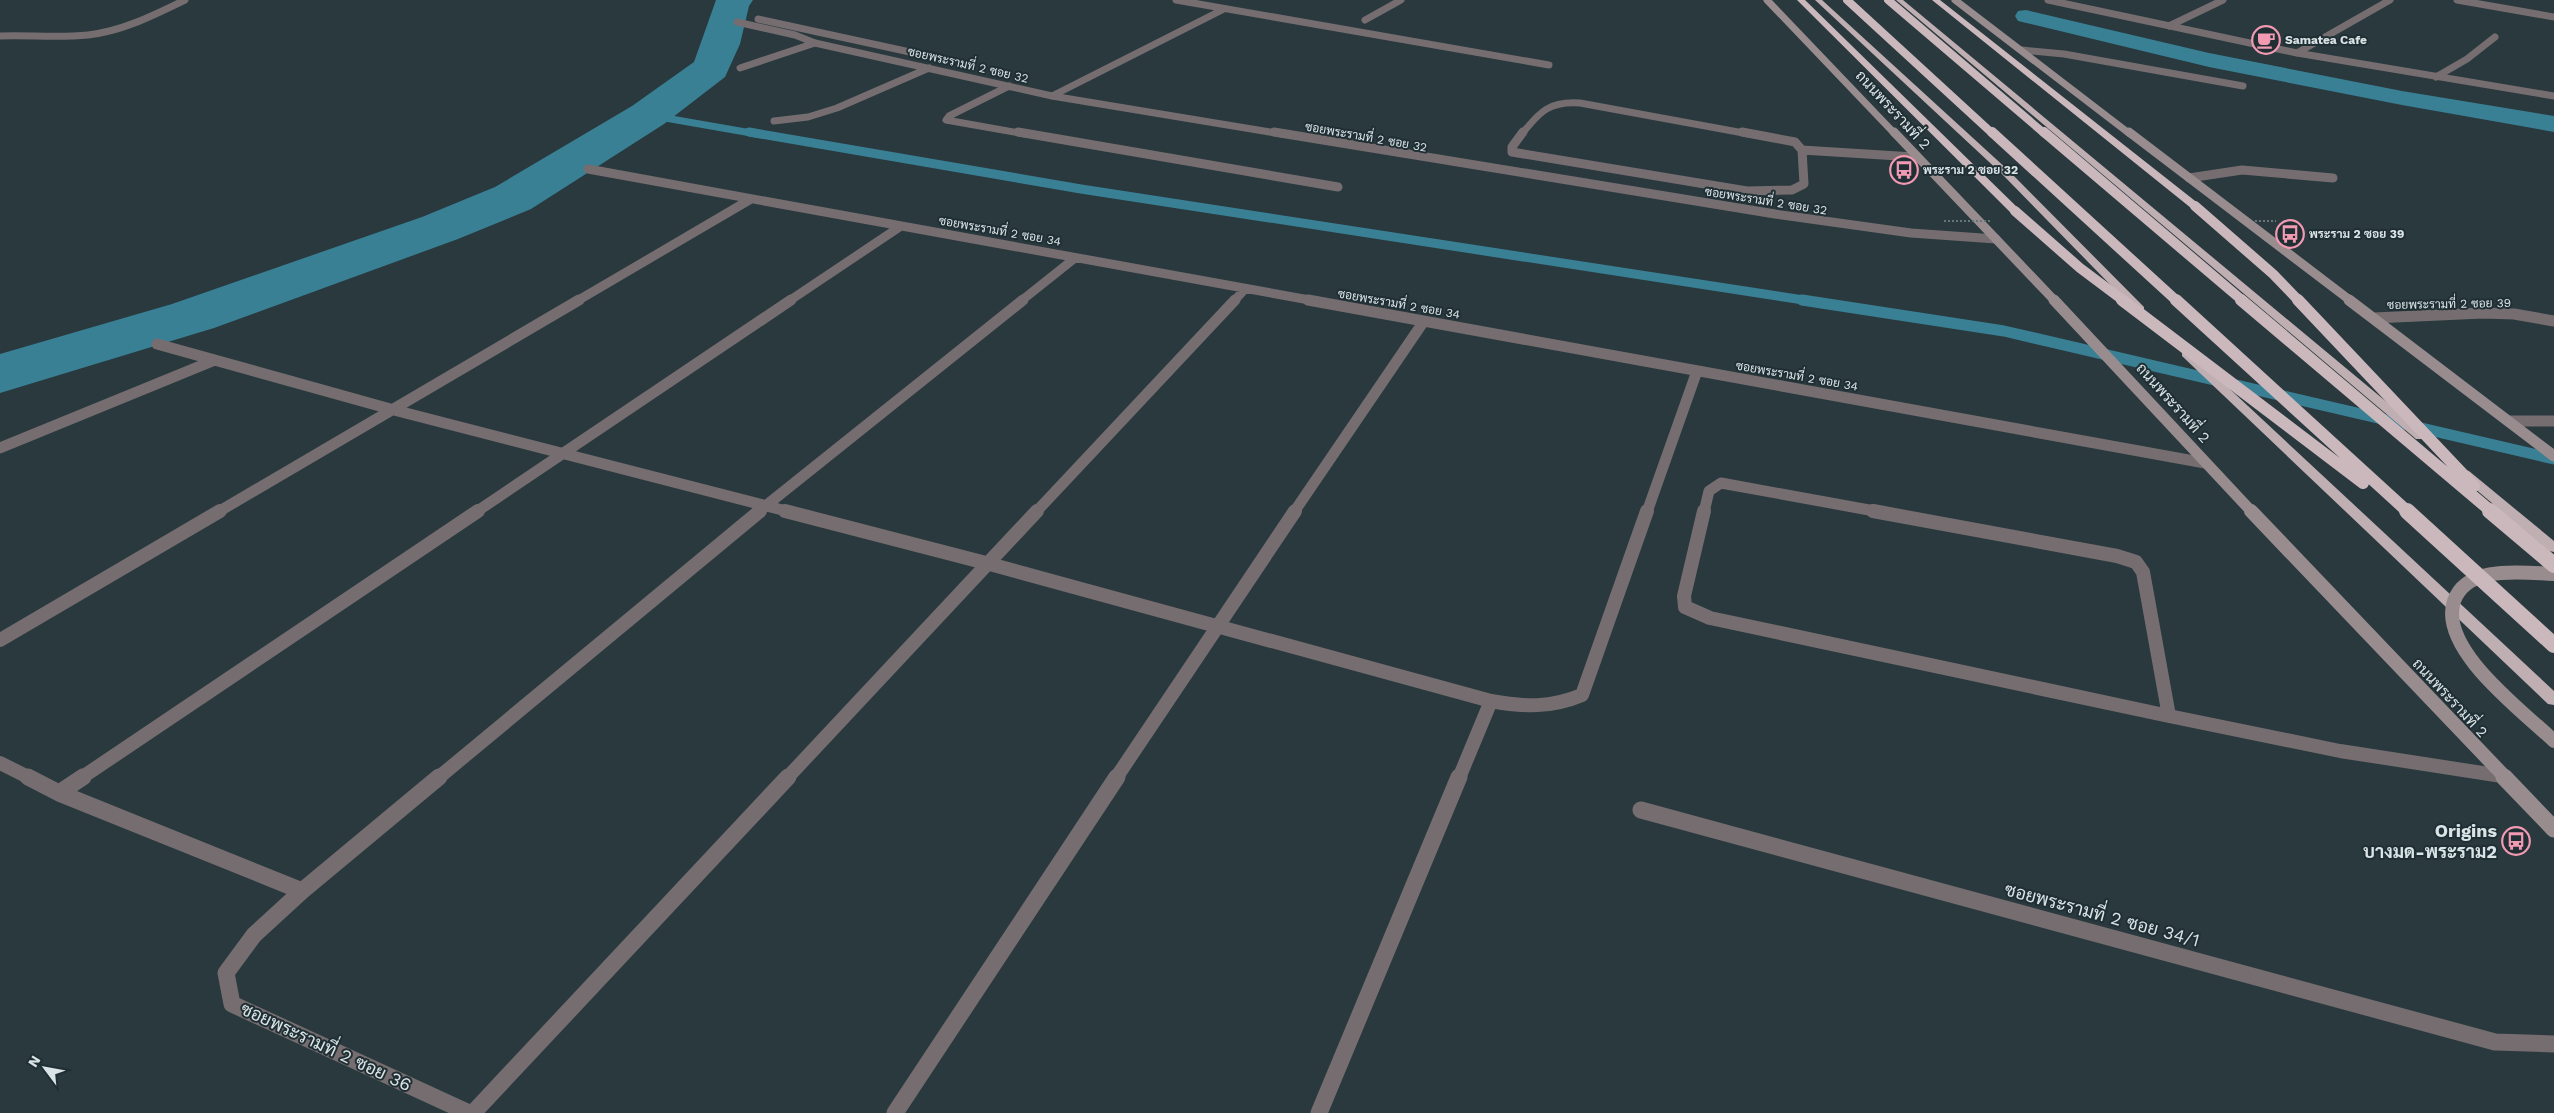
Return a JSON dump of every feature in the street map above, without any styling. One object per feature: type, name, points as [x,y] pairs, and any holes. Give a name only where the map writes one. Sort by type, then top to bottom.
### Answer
[{"type":"highway","points":[[1801,0],[2015,211],[2056,248],[2440,541]]},
{"type":"highway","name":"ถนนพระรามที่ 2","points":[[1818,0],[2005,172],[2176,345],[2554,700]]},
{"type":"highway","points":[[1847,0],[2554,645]]},
{"type":"highway","points":[[1888,0],[2554,565]]},
{"type":"highway","points":[[1899,0],[2554,548]]},
{"type":"highway","points":[[1936,0],[2249,251],[2298,299],[2526,540]]},
{"type":"main road","name":"ถนนพระรามที่ 2","points":[[1767,0],[1914,157],[1996,239],[2131,380],[2205,463],[2554,830]]},
{"type":"main road","points":[[1955,0],[2554,456]]},
{"type":"main road","points":[[2554,574],[2522,572],[2493,575],[2467,583],[2456,596],[2450,617],[2456,637],[2468,657],[2554,741]]},
{"type":"street","points":[[0,36],[87,35],[106,32],[137,22],[185,0]]},
{"type":"street","points":[[1176,0],[1549,65]]},
{"type":"street","points":[[1365,20],[1401,0]]},
{"type":"street","points":[[2054,0],[2296,53],[2554,96]]},
{"type":"street","points":[[2169,26],[2223,0]]},
{"type":"street","points":[[2296,53],[2390,0]]},
{"type":"street","points":[[2457,0],[2552,16]]},
{"type":"street","points":[[1052,96],[1224,9]]},
{"type":"street","points":[[758,19],[942,59]]},
{"type":"street","name":"ซอยพระรามที่ 2 ซอย 32","points":[[736,22],[795,35],[815,43],[1052,96],[1766,213],[1911,233],[1996,239]]},
{"type":"street","points":[[2436,76],[2467,59],[2495,37]]},
{"type":"street","points":[[837,48],[859,41]]},
{"type":"street","points":[[740,68],[815,43]]},
{"type":"street","points":[[2022,50],[2064,54],[2243,86]]},
{"type":"street","points":[[774,121],[808,117],[837,108],[929,68]]},
{"type":"street","points":[[1009,86],[949,116],[946,120],[1338,187]]},
{"type":"street","points":[[1563,102],[1590,104],[1790,140],[1798,143],[1802,150],[1804,184],[1792,190],[1747,191],[1512,152],[1512,147],[1542,110],[1553,104],[1563,102]]},
{"type":"street","points":[[1802,150],[1914,157]]},
{"type":"street","name":"ซอยพระรามที่ 2 ซอย 34","points":[[588,169],[2205,463]]},
{"type":"street","points":[[2189,178],[2242,170],[2333,178]]},
{"type":"street","points":[[0,640],[750,199]]},
{"type":"street","points":[[59,793],[901,226]]},
{"type":"street","points":[[0,763],[59,793],[302,891],[767,505],[1075,258]]},
{"type":"street","points":[[471,1113],[1245,289]]},
{"type":"street","name":"ซอยพระรามที่ 2 ซอย 39","points":[[2374,318],[2514,314],[2554,321]]},
{"type":"street","points":[[895,1113],[1217,626],[1424,321]]},
{"type":"street","points":[[157,344],[394,410],[767,505],[1491,701],[1527,708],[1561,705],[1582,695],[1697,371]]},
{"type":"street","points":[[0,448],[215,360]]},
{"type":"street","points":[[2509,421],[2554,421]]},
{"type":"street","points":[[2169,716],[2143,572],[2141,566],[2135,562],[1732,484],[1721,483],[1715,485],[1709,491],[1684,596],[1685,607],[1694,613],[1710,618],[2169,716],[2340,752],[2502,776]]},
{"type":"street","points":[[1319,1113],[1491,701]]},
{"type":"street","name":"ซอยพระรามที่ 2 ซอย 34/1","points":[[1642,810],[2495,1042],[2554,1044]]},
{"type":"street","name":"ซอยพระรามที่ 2 ซอย 36","points":[[302,891],[254,935],[226,973],[232,1004],[471,1113]]},
{"type":"waterway","points":[[0,374],[193,316],[440,228],[513,198],[648,115],[711,68],[721,44],[731,5],[735,0]]},
{"type":"waterway","points":[[2026,16],[2209,60],[2402,98],[2554,124]]},
{"type":"waterway","points":[[648,115],[757,134]]},
{"type":"waterway","points":[[749,132],[1081,189],[1810,301]]},
{"type":"waterway","points":[[1802,300],[2004,331],[2554,459]]},
{"type":"place","name":"Samatea Cafe","points":[[2266,40]]},
{"type":"place","name":"พระราม 2 ซอย 32","points":[[1904,170]]},
{"type":"place","name":"พระราม 2 ซอย 39","points":[[2290,234]]},
{"type":"place","name":"Origins บางมด-พระราม2","points":[[2516,841]]}]
